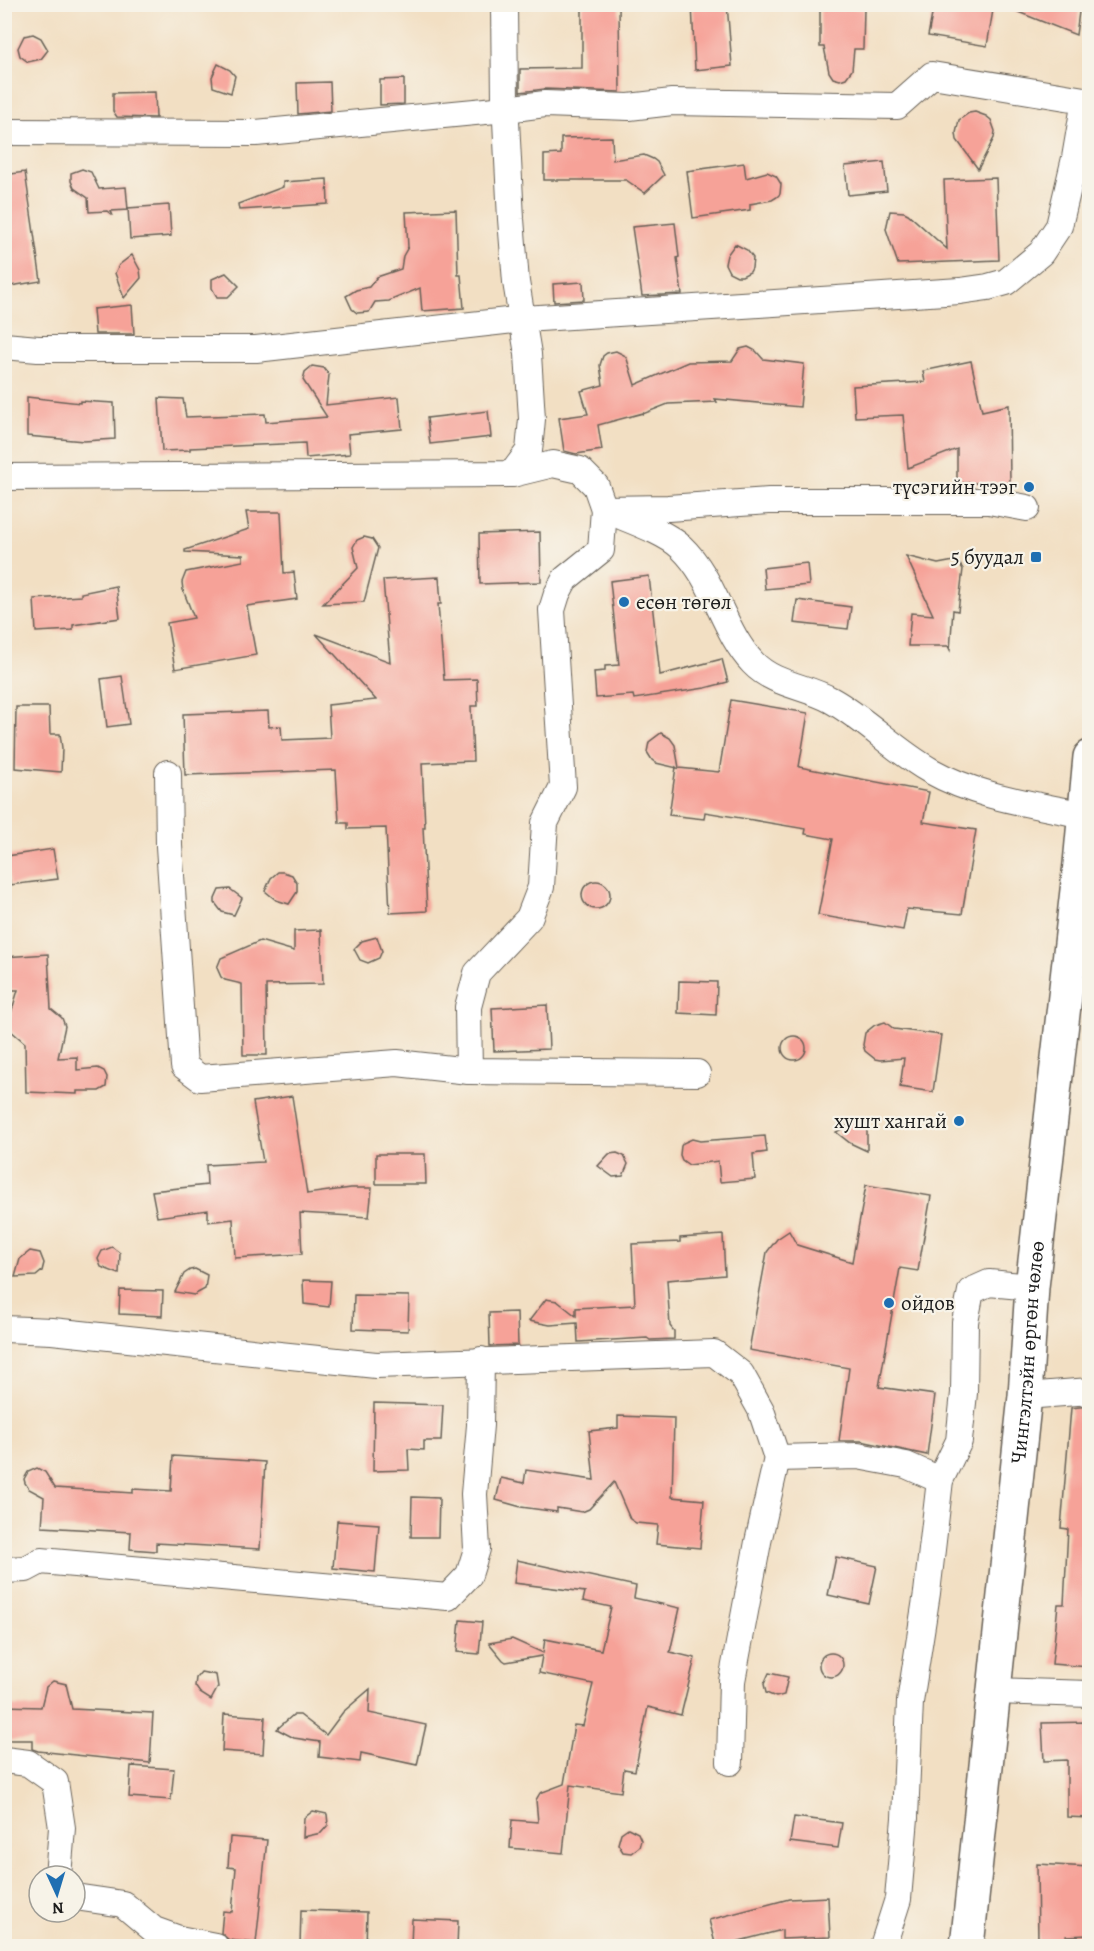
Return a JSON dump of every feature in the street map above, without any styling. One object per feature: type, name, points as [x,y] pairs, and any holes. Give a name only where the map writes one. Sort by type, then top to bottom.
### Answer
[{"type":"main road","name":"Чингэлтэйн өргөн чөлөө","points":[[967,1947],[1024,1396],[1032,1287],[1085,866],[1084,815],[1089,757]]},
{"type":"street","points":[[504,4],[506,109],[516,282],[528,354],[532,419],[529,451],[512,474]]},
{"type":"street","points":[[4,132],[256,133],[545,104],[629,107],[672,102],[897,106],[932,75],[1087,101],[1059,226],[1041,253],[1006,282],[988,287],[960,291],[522,320],[256,349],[4,346]]},
{"type":"street","points":[[4,477],[512,474],[553,464],[580,470],[596,486],[604,509],[601,550],[565,579],[552,610],[563,787],[545,823],[541,887],[529,918],[477,973],[468,1007],[468,1071]]},
{"type":"street","points":[[604,509],[668,508],[769,501],[989,501],[1027,508]]},
{"type":"street","points":[[604,509],[671,539],[680,547],[701,573],[746,654],[764,673],[830,699],[860,718],[910,758],[946,779],[985,793],[1084,815]]},
{"type":"street","points":[[168,773],[170,846],[184,1066],[200,1078],[397,1063],[468,1071],[697,1073]]},
{"type":"street","points":[[883,1947],[898,1899],[905,1818],[910,1702],[927,1593],[940,1480],[960,1441],[964,1393],[965,1322],[971,1291],[988,1283],[1032,1287]]},
{"type":"street","points":[[4,1329],[52,1331],[376,1365],[714,1353],[741,1374],[761,1410],[777,1458],[758,1542],[732,1681],[730,1762]]},
{"type":"street","points":[[4,1570],[26,1569],[41,1561],[448,1597],[469,1575],[477,1550],[474,1494],[480,1425],[481,1360]]},
{"type":"street","points":[[1024,1396],[1089,1391]]},
{"type":"street","points":[[777,1458],[858,1456],[906,1465],[940,1480]]},
{"type":"street","points":[[994,1691],[1089,1694]]},
{"type":"street","points":[[4,1760],[28,1763],[55,1782],[62,1828],[59,1864]]},
{"type":"street","points":[[87,1898],[123,1904],[154,1930],[179,1939],[215,1947]]},
{"type":"building","points":[[582,4],[619,4],[620,92],[545,89],[520,92],[520,69],[582,68]]},
{"type":"building","points":[[692,4],[727,4],[732,66],[695,70]]},
{"type":"building","points":[[934,4],[994,4],[987,46],[928,36]]},
{"type":"building","points":[[1003,4],[1080,4],[1076,35],[1003,6]]},
{"type":"building","points":[[820,7],[864,9],[863,49],[854,49],[852,70],[846,78],[840,80],[833,78],[829,72],[824,47],[820,47]]},
{"type":"building","points":[[33,34],[41,38],[48,50],[41,59],[28,62],[20,56],[18,48],[24,36]]},
{"type":"building","points":[[218,64],[230,70],[235,76],[231,93],[213,87],[212,77]]},
{"type":"building","points":[[404,79],[404,104],[380,105],[380,80]]},
{"type":"building","points":[[330,82],[331,111],[298,114],[297,83]]},
{"type":"building","points":[[155,92],[156,118],[117,117],[113,111],[113,93]]},
{"type":"building","points":[[975,112],[991,120],[995,131],[994,138],[978,169],[957,140],[956,133],[959,120]]},
{"type":"building","points":[[612,137],[613,160],[644,155],[657,162],[664,175],[645,193],[626,180],[544,180],[544,155],[561,154],[561,138]]},
{"type":"building","points":[[884,162],[887,191],[848,195],[845,166]]},
{"type":"building","points":[[744,163],[746,178],[767,172],[776,176],[781,184],[780,194],[772,200],[750,204],[750,210],[693,218],[687,171]]},
{"type":"building","points":[[82,169],[91,172],[99,189],[126,187],[128,210],[111,211],[113,216],[107,211],[89,212],[88,198],[74,188],[71,181],[71,173]]},
{"type":"building","points":[[25,172],[41,281],[4,287],[4,175]]},
{"type":"building","points":[[996,178],[999,260],[898,264],[886,229],[890,211],[908,214],[947,249],[944,180]]},
{"type":"building","points":[[327,179],[328,204],[239,210],[238,204],[283,187],[283,182]]},
{"type":"building","points":[[169,205],[171,236],[130,239],[128,208]]},
{"type":"building","points":[[456,210],[458,275],[461,275],[464,308],[422,311],[420,288],[389,301],[375,302],[369,312],[357,313],[352,309],[346,296],[356,290],[369,287],[377,277],[401,269],[403,256],[408,247],[406,212]]},
{"type":"building","points":[[675,223],[682,294],[642,296],[632,227]]},
{"type":"building","points":[[735,244],[747,250],[753,258],[750,272],[742,276],[729,272],[725,264],[727,255]]},
{"type":"building","points":[[132,255],[140,270],[141,278],[124,298],[115,273],[119,265]]},
{"type":"building","points":[[226,273],[239,286],[228,297],[217,297],[212,288],[212,279]]},
{"type":"building","points":[[583,282],[584,300],[554,302],[553,284]]},
{"type":"building","points":[[132,305],[134,334],[95,334],[93,309]]},
{"type":"building","points":[[748,347],[756,351],[763,359],[804,364],[800,407],[715,399],[717,402],[668,404],[643,414],[598,425],[602,450],[576,454],[564,451],[559,418],[588,414],[581,391],[603,385],[600,365],[603,356],[607,353],[616,351],[624,355],[635,385],[688,362],[732,361],[740,349]]},
{"type":"building","points":[[971,361],[982,411],[1009,405],[1010,483],[957,483],[957,449],[908,468],[903,415],[855,417],[853,386],[925,382],[923,371]]},
{"type":"building","points":[[312,366],[324,368],[329,375],[326,405],[399,397],[402,429],[348,434],[350,454],[306,458],[305,443],[162,451],[159,398],[183,399],[186,417],[265,414],[266,422],[327,417],[303,380],[305,372]]},
{"type":"building","points":[[27,397],[80,403],[80,401],[114,403],[115,439],[84,441],[27,436]]},
{"type":"building","points":[[488,411],[491,437],[430,444],[427,418]]},
{"type":"building","points":[[246,512],[281,512],[284,573],[294,572],[297,599],[247,606],[256,655],[175,669],[167,623],[194,618],[183,590],[182,582],[186,572],[243,561],[243,555],[185,552],[185,550],[249,529]]},
{"type":"building","points":[[540,532],[541,582],[480,584],[479,534]]},
{"type":"building","points":[[364,537],[372,539],[378,548],[364,602],[323,604],[358,568],[353,547],[357,540]]},
{"type":"building","points":[[906,556],[938,564],[954,561],[958,562],[963,569],[958,611],[953,610],[950,650],[948,646],[908,646],[911,613],[933,615]]},
{"type":"building","points":[[807,563],[809,585],[765,589],[763,568]]},
{"type":"building","points":[[649,576],[660,675],[722,659],[728,682],[705,688],[634,699],[633,695],[596,698],[594,672],[605,671],[605,666],[619,665],[610,581]]},
{"type":"building","points":[[439,577],[441,604],[438,604],[444,680],[477,679],[478,706],[471,706],[473,761],[422,763],[427,911],[390,913],[386,828],[348,829],[348,823],[339,823],[336,770],[185,775],[183,714],[268,711],[269,727],[281,726],[282,740],[330,738],[328,705],[376,700],[316,634],[390,662],[383,580]]},
{"type":"building","points":[[116,586],[120,618],[73,625],[73,630],[36,632],[34,599],[81,596],[81,593]]},
{"type":"building","points":[[797,600],[851,607],[848,629],[794,623]]},
{"type":"building","points":[[122,676],[129,724],[107,727],[101,679]]},
{"type":"building","points":[[731,700],[808,713],[799,767],[929,792],[923,822],[976,830],[962,914],[907,909],[903,930],[818,915],[833,839],[805,834],[806,829],[705,812],[704,819],[669,815],[676,768],[652,760],[647,752],[649,742],[661,733],[670,738],[675,745],[679,768],[719,772]]},
{"type":"building","points":[[16,707],[49,707],[50,734],[60,734],[61,772],[15,768]]},
{"type":"building","points":[[53,849],[58,879],[10,885],[7,856]]},
{"type":"building","points":[[278,872],[292,875],[297,883],[297,892],[289,904],[276,900],[265,891],[271,878]]},
{"type":"building","points":[[596,881],[606,885],[610,895],[606,905],[596,909],[586,905],[582,895],[586,885]]},
{"type":"building","points":[[230,889],[242,898],[234,915],[222,912],[215,903],[219,890]]},
{"type":"building","points":[[321,930],[323,984],[266,985],[267,1055],[243,1055],[242,984],[221,977],[217,968],[221,958],[260,941],[294,951],[294,931]]},
{"type":"building","points":[[377,937],[382,951],[379,958],[368,963],[360,960],[354,949],[362,941]]},
{"type":"building","points":[[48,954],[51,1009],[62,1018],[65,1026],[58,1058],[77,1057],[77,1070],[98,1068],[104,1071],[107,1077],[106,1087],[99,1091],[77,1091],[77,1094],[26,1092],[25,1043],[10,1030],[8,1023],[18,990],[4,990],[4,957]]},
{"type":"building","points":[[679,981],[717,982],[716,1015],[678,1013]]},
{"type":"building","points":[[547,1005],[549,1049],[494,1051],[492,1008]]},
{"type":"building","points":[[885,1022],[894,1029],[941,1035],[933,1092],[900,1087],[904,1058],[880,1060],[865,1051],[863,1045],[865,1033],[875,1025]]},
{"type":"building","points":[[789,1036],[799,1036],[806,1043],[806,1053],[799,1060],[789,1060],[782,1053],[782,1043]]},
{"type":"building","points":[[292,1096],[307,1194],[351,1188],[372,1188],[369,1217],[300,1213],[302,1254],[235,1258],[233,1219],[208,1222],[208,1210],[157,1217],[152,1191],[207,1185],[206,1165],[263,1162],[253,1102]]},
{"type":"building","points":[[855,1122],[865,1125],[867,1151],[850,1143],[836,1132]]},
{"type":"building","points":[[765,1136],[767,1152],[753,1154],[755,1179],[720,1182],[718,1161],[689,1165],[682,1160],[680,1155],[683,1143],[692,1139],[700,1141]]},
{"type":"building","points":[[617,1153],[624,1156],[628,1164],[623,1176],[613,1177],[598,1166],[609,1154]]},
{"type":"building","points":[[376,1154],[425,1154],[426,1184],[376,1184]]},
{"type":"building","points":[[866,1185],[931,1196],[918,1271],[900,1268],[879,1387],[935,1395],[927,1455],[861,1441],[839,1441],[849,1368],[749,1350],[767,1252],[777,1239],[789,1231],[797,1245],[852,1262]]},
{"type":"building","points":[[723,1235],[725,1275],[667,1280],[670,1326],[674,1331],[674,1339],[650,1340],[647,1338],[578,1342],[577,1323],[550,1325],[529,1321],[546,1299],[557,1301],[576,1316],[576,1308],[635,1305],[632,1244],[680,1242],[680,1238]]},
{"type":"building","points":[[112,1247],[120,1253],[119,1274],[101,1267],[98,1259],[102,1251]]},
{"type":"building","points":[[30,1251],[40,1253],[44,1263],[42,1271],[36,1276],[15,1277],[20,1259]]},
{"type":"building","points":[[195,1269],[207,1275],[205,1289],[194,1295],[175,1292],[184,1274]]},
{"type":"building","points":[[303,1280],[331,1281],[329,1307],[304,1304]]},
{"type":"building","points":[[120,1290],[163,1291],[162,1316],[119,1314]]},
{"type":"building","points":[[354,1295],[409,1296],[408,1331],[353,1329]]},
{"type":"building","points":[[517,1312],[518,1345],[490,1346],[489,1313]]},
{"type":"building","points":[[374,1403],[443,1405],[441,1441],[424,1441],[424,1450],[408,1449],[409,1470],[373,1471]]},
{"type":"building","points":[[1089,1406],[1089,1667],[1052,1664],[1058,1604],[1064,1604],[1068,1529],[1061,1528],[1071,1408]]},
{"type":"building","points":[[618,1416],[674,1418],[672,1497],[704,1500],[700,1548],[656,1544],[658,1525],[636,1523],[630,1519],[614,1482],[589,1509],[582,1512],[557,1508],[557,1512],[521,1507],[496,1500],[501,1478],[524,1483],[526,1470],[594,1480],[589,1431],[618,1428]]},
{"type":"building","points":[[173,1456],[265,1462],[260,1549],[156,1543],[156,1551],[130,1549],[131,1532],[42,1527],[44,1497],[29,1489],[24,1479],[28,1472],[37,1468],[45,1472],[55,1488],[133,1493],[133,1489],[171,1491]]},
{"type":"building","points":[[412,1497],[439,1498],[438,1537],[411,1537]]},
{"type":"building","points":[[337,1521],[379,1524],[375,1572],[333,1568]]},
{"type":"building","points":[[836,1557],[877,1566],[869,1604],[828,1595]]},
{"type":"building","points":[[517,1560],[636,1586],[634,1598],[680,1608],[670,1652],[695,1658],[681,1715],[648,1707],[635,1771],[624,1769],[621,1792],[570,1785],[563,1853],[510,1848],[512,1820],[538,1822],[536,1800],[540,1793],[564,1784],[574,1725],[583,1726],[593,1684],[539,1673],[542,1656],[506,1662],[489,1643],[512,1639],[543,1653],[545,1639],[601,1650],[611,1607],[583,1601],[585,1592],[514,1583]]},
{"type":"building","points":[[460,1620],[482,1622],[479,1654],[457,1652]]},
{"type":"building","points":[[831,1653],[839,1657],[843,1665],[839,1673],[831,1677],[823,1673],[819,1665],[823,1657]]},
{"type":"building","points":[[201,1672],[216,1675],[218,1687],[211,1700],[200,1693],[195,1686],[196,1678]]},
{"type":"building","points":[[769,1673],[788,1677],[784,1695],[776,1697],[766,1693],[764,1684]]},
{"type":"building","points":[[53,1681],[66,1684],[72,1709],[153,1713],[150,1763],[38,1751],[32,1749],[32,1740],[4,1740],[4,1706],[41,1707],[46,1687]]},
{"type":"building","points":[[370,1689],[369,1713],[426,1725],[417,1765],[361,1753],[360,1762],[319,1757],[320,1742],[294,1738],[277,1729],[293,1715],[300,1715],[326,1735],[343,1712]]},
{"type":"building","points":[[224,1714],[265,1717],[263,1754],[222,1751]]},
{"type":"building","points":[[1089,1722],[1089,1818],[1067,1817],[1067,1760],[1044,1761],[1042,1723]]},
{"type":"building","points":[[131,1766],[174,1769],[171,1800],[129,1797]]},
{"type":"building","points":[[313,1811],[327,1814],[328,1825],[321,1833],[303,1837],[304,1818]]},
{"type":"building","points":[[794,1817],[842,1823],[838,1848],[790,1842]]},
{"type":"building","points":[[628,1828],[638,1833],[641,1840],[639,1847],[631,1853],[623,1852],[618,1844],[621,1833]]},
{"type":"building","points":[[230,1837],[267,1840],[256,1943],[229,1940],[221,1933],[223,1911],[232,1912],[236,1868],[228,1867]]},
{"type":"building","points":[[1037,1864],[1089,1867],[1089,1935],[1066,1936],[1066,1942],[1038,1943]]},
{"type":"building","points":[[828,1897],[830,1937],[782,1939],[782,1930],[716,1947],[709,1920],[789,1899]]},
{"type":"building","points":[[301,1910],[367,1912],[366,1947],[300,1947]]},
{"type":"building","points":[[412,1919],[458,1921],[457,1947],[411,1947]]},
{"type":"place","name":"түсэгийн тээг","points":[[1029,487]]},
{"type":"place","name":"5 буудал","points":[[1036,557]]},
{"type":"place","name":"есөн төгөл","points":[[624,602]]},
{"type":"place","name":"хушт хангай","points":[[959,1121]]},
{"type":"place","name":"ойдов","points":[[889,1303]]}]
